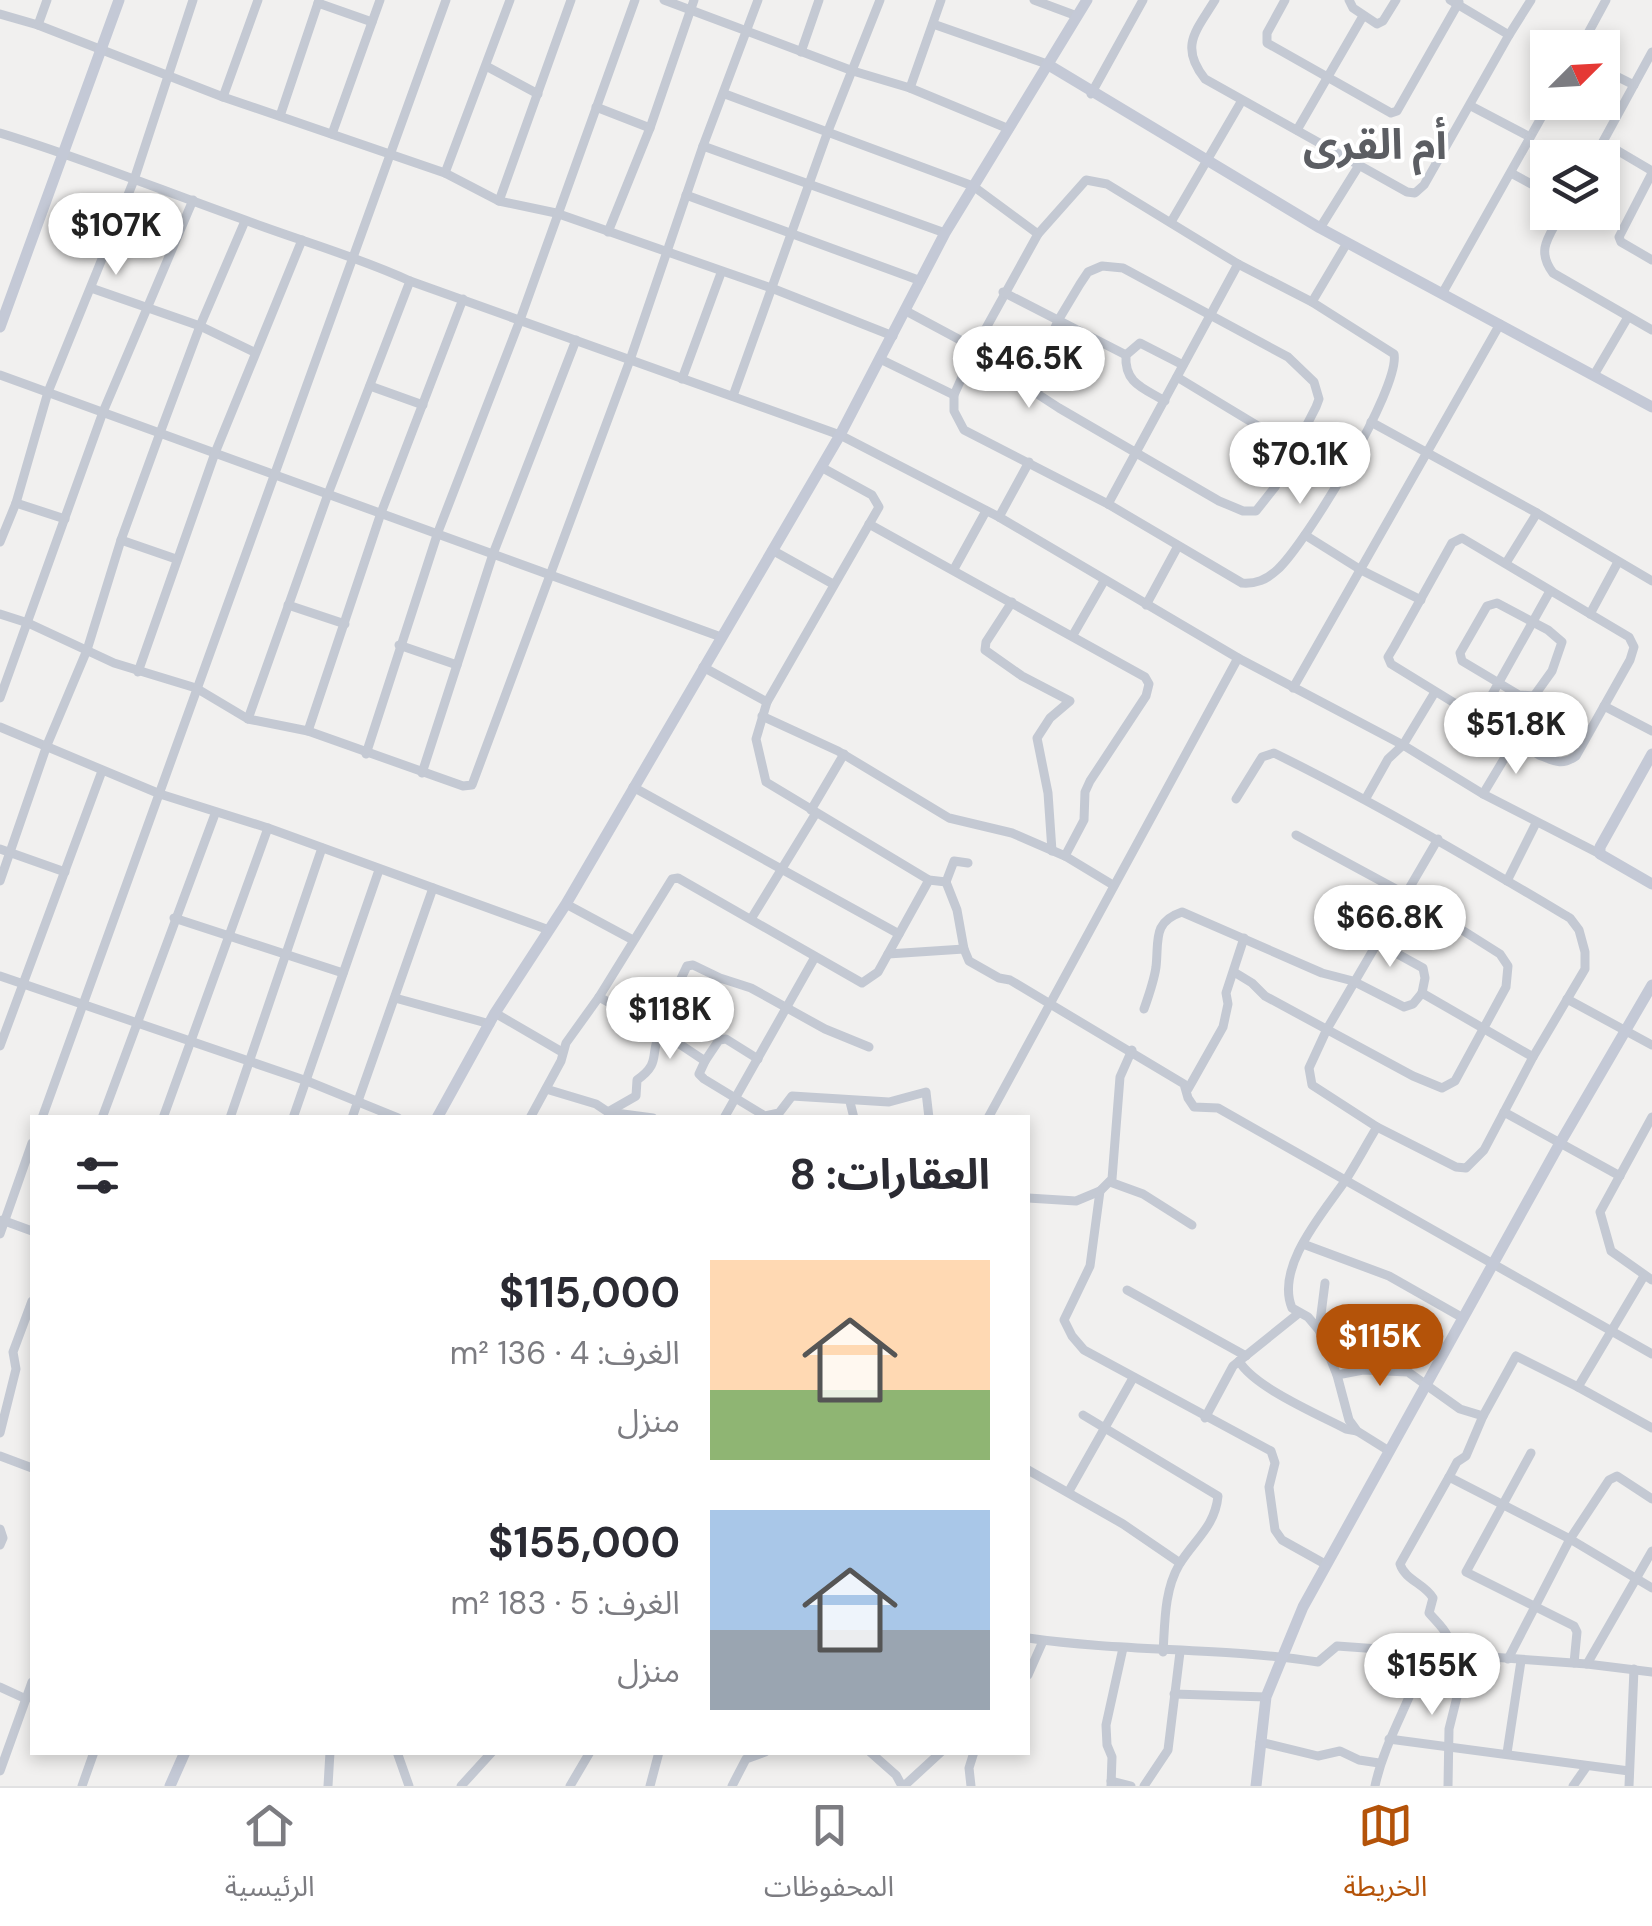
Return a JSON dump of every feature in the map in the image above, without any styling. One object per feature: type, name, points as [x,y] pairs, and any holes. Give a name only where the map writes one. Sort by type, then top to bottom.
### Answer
[{"type":"street","points":[[38,25],[47,0]]},
{"type":"street","points":[[0,327],[118,0]]},
{"type":"street","points":[[0,542],[16,503],[48,392],[134,180],[193,0]]},
{"type":"street","points":[[223,96],[258,0]]},
{"type":"street","points":[[332,134],[380,0]]},
{"type":"street","points":[[43,1115],[446,0]]},
{"type":"street","points":[[445,172],[510,0]]},
{"type":"street","points":[[499,202],[570,0]]},
{"type":"street","points":[[366,754],[438,532],[520,320],[635,0]]},
{"type":"street","points":[[664,0],[693,5],[748,32],[910,88],[1009,129]]},
{"type":"street","points":[[0,614],[138,672],[196,688],[248,719],[308,731],[366,754],[464,786],[472,785],[758,0]]},
{"type":"street","points":[[801,52],[818,0]]},
{"type":"street","points":[[733,396],[880,0]]},
{"type":"street","points":[[910,88],[941,0]]},
{"type":"street","points":[[1034,0],[1077,16]]},
{"type":"street","points":[[440,1115],[492,1018],[566,904],[840,435],[945,233],[1087,0]]},
{"type":"street","points":[[1091,94],[1144,0]]},
{"type":"street","points":[[1214,0],[1193,37],[1194,66],[1205,79],[1407,192],[1424,184],[1531,0]]},
{"type":"street","points":[[1285,0],[1267,33],[1267,43],[1386,112],[1397,111],[1456,2],[1509,36]]},
{"type":"street","points":[[1349,0],[1362,16],[1381,24],[1396,0]]},
{"type":"street","points":[[1590,30],[1606,0]]},
{"type":"street","points":[[280,116],[318,2],[372,22]]},
{"type":"street","points":[[608,232],[693,5]]},
{"type":"street","points":[[0,14],[445,172],[499,202],[556,213],[774,289],[893,336]]},
{"type":"street","points":[[1297,130],[1362,16]]},
{"type":"street","points":[[933,24],[1046,64],[1320,228],[1652,407]]},
{"type":"street","points":[[1604,140],[1652,52]]},
{"type":"street","points":[[486,66],[538,94]]},
{"type":"street","points":[[1620,78],[1634,85]]},
{"type":"street","points":[[725,94],[973,186],[1038,234]]},
{"type":"street","points":[[1170,222],[1241,102]]},
{"type":"street","points":[[596,106],[650,128]]},
{"type":"street","points":[[1471,106],[1530,137]]},
{"type":"street","points":[[1442,294],[1540,120]]},
{"type":"street","points":[[0,132],[354,256],[463,300],[840,435],[1000,518],[1238,658],[1652,884]]},
{"type":"street","points":[[703,146],[945,233]]},
{"type":"street","points":[[1620,152],[1652,172],[1620,237],[1652,260]]},
{"type":"street","points":[[1320,228],[1358,167]]},
{"type":"street","points":[[1511,173],[1530,183]]},
{"type":"street","points":[[1086,180],[1106,184],[1238,264],[1312,302],[1394,354],[1396,364],[1342,478],[1274,573],[1254,584],[1242,583],[1108,504],[964,430],[954,410],[954,395],[1003,292],[1038,234],[1086,180]]},
{"type":"street","points":[[686,195],[920,281]]},
{"type":"street","points":[[0,698],[103,412],[193,200]]},
{"type":"street","points":[[0,881],[5,851],[87,650],[160,433],[200,326],[246,221]]},
{"type":"street","points":[[1553,230],[1543,250],[1544,260],[1554,273],[1652,330]]},
{"type":"street","points":[[138,672],[215,452],[302,240]]},
{"type":"street","points":[[1312,302],[1347,243]]},
{"type":"street","points":[[1108,504],[1238,264]]},
{"type":"street","points":[[1109,266],[1123,268],[1210,314],[1288,357],[1314,382],[1319,398],[1295,450],[1262,506],[1250,512],[1219,501],[1059,408],[1035,390],[1032,377],[1058,318],[1088,272],[1109,266]]},
{"type":"street","points":[[682,379],[722,273]]},
{"type":"street","points":[[248,719],[410,280]]},
{"type":"street","points":[[91,288],[200,326],[254,352]]},
{"type":"street","points":[[1003,292],[1126,355]]},
{"type":"street","points":[[308,731],[381,513],[463,300]]},
{"type":"street","points":[[906,311],[975,348]]},
{"type":"street","points":[[1594,375],[1628,316]]},
{"type":"street","points":[[1294,688],[1500,324]]},
{"type":"street","points":[[422,772],[493,554],[576,340]]},
{"type":"street","points":[[1165,401],[1129,380],[1126,355],[1140,343],[1183,365]]},
{"type":"street","points":[[880,359],[954,395]]},
{"type":"street","points":[[0,375],[721,637]]},
{"type":"street","points":[[1177,377],[1342,478]]},
{"type":"street","points":[[370,386],[423,405]]},
{"type":"street","points":[[1370,422],[1652,582]]},
{"type":"street","points":[[1000,518],[1028,462]]},
{"type":"street","points":[[820,467],[877,500],[878,507],[766,702],[756,740],[762,776],[929,880],[946,882]]},
{"type":"street","points":[[16,503],[65,519]]},
{"type":"street","points":[[954,569],[986,511]]},
{"type":"street","points":[[1506,563],[1536,513]]},
{"type":"street","points":[[869,524],[1073,635],[1140,674],[1149,684],[1146,696],[1090,780],[1085,792],[1084,820],[1066,856]]},
{"type":"street","points":[[1304,535],[1421,600]]},
{"type":"street","points":[[1457,538],[1506,563],[1628,637],[1634,646],[1576,756],[1568,762],[1559,763],[1539,755],[1391,664],[1388,657],[1457,538]]},
{"type":"street","points":[[121,540],[176,559]]},
{"type":"street","points":[[1146,605],[1178,546]]},
{"type":"street","points":[[772,550],[833,584]]},
{"type":"street","points":[[1590,614],[1618,562]]},
{"type":"street","points":[[1073,635],[1104,581]]},
{"type":"street","points":[[1480,716],[1550,591]]},
{"type":"street","points":[[1012,602],[986,642],[985,650],[1022,676],[1070,701],[1050,718],[1037,738],[1048,793],[1052,851]]},
{"type":"street","points":[[1498,604],[1533,621],[1562,642],[1552,671],[1534,696],[1519,695],[1462,661],[1460,653],[1488,606],[1498,604]]},
{"type":"street","points":[[288,605],[344,624]]},
{"type":"street","points":[[399,645],[456,665]]},
{"type":"street","points":[[990,1115],[1238,658]]},
{"type":"street","points":[[704,667],[766,702]]},
{"type":"street","points":[[1366,798],[1388,759],[1403,745],[1436,692]]},
{"type":"street","points":[[1604,706],[1652,731]]},
{"type":"street","points":[[762,716],[844,754],[949,818],[1012,833],[1066,856],[1113,885]]},
{"type":"street","points":[[0,727],[160,794],[268,828],[549,930]]},
{"type":"street","points":[[1483,794],[1516,740]]},
{"type":"street","points":[[1236,799],[1262,757],[1274,753],[1438,839],[1570,918],[1579,930],[1586,952],[1585,969],[1533,1056],[1484,1150],[1466,1168],[1456,1167],[1377,1127],[1312,1085],[1308,1068],[1376,942],[1438,839]]},
{"type":"street","points":[[752,920],[844,754]]},
{"type":"street","points":[[1600,854],[1652,754]]},
{"type":"street","points":[[0,1046],[102,771]]},
{"type":"street","points":[[634,786],[899,934]]},
{"type":"street","points":[[103,1115],[215,814]]},
{"type":"street","points":[[1508,881],[1536,822]]},
{"type":"street","points":[[164,1115],[268,828]]},
{"type":"street","points":[[1234,972],[1264,996],[1442,1088],[1455,1080],[1508,979],[1508,966],[1500,954],[1405,894],[1296,834]]},
{"type":"street","points":[[231,1115],[322,848]]},
{"type":"street","points":[[5,851],[65,872]]},
{"type":"street","points":[[968,863],[954,861],[946,882],[957,910],[964,950],[974,965],[1010,980],[1132,1050],[1188,1089]]},
{"type":"street","points":[[294,1115],[379,870]]},
{"type":"street","points":[[532,1115],[562,1052],[672,878],[862,983],[878,972],[929,880]]},
{"type":"street","points":[[353,1115],[433,888]]},
{"type":"street","points":[[566,904],[634,940]]},
{"type":"street","points":[[1144,1008],[1156,965],[1159,932],[1168,917],[1182,912],[1354,982],[1404,1008],[1413,1004],[1422,993],[1422,968],[1376,942]]},
{"type":"street","points":[[174,918],[343,972]]},
{"type":"street","points":[[1244,938],[1226,992],[1224,1026],[1188,1089],[1194,1107],[1218,1108],[1652,1354]]},
{"type":"street","points":[[888,954],[964,950]]},
{"type":"street","points":[[726,1115],[815,957]]},
{"type":"street","points":[[608,1112],[636,1096],[637,1080],[651,1069],[656,1057],[654,1045],[687,966],[694,965],[751,988],[869,1047]]},
{"type":"street","points":[[0,976],[307,1081],[391,1115]]},
{"type":"street","points":[[1256,1786],[1266,1697],[1325,1564],[1652,986]]},
{"type":"street","points":[[1422,993],[1533,1056]]},
{"type":"street","points":[[599,997],[705,1062]]},
{"type":"street","points":[[395,998],[492,1018],[562,1052]]},
{"type":"street","points":[[1567,999],[1652,1045]]},
{"type":"street","points":[[758,1059],[726,1039],[720,1040],[700,1074],[767,1115]]},
{"type":"street","points":[[1030,1198],[1076,1201],[1110,1182],[1115,1168],[1120,1077],[1132,1050]]},
{"type":"street","points":[[546,1089],[596,1104],[608,1112],[630,1115]]},
{"type":"street","points":[[774,1115],[792,1096],[889,1102],[926,1092],[930,1115]]},
{"type":"street","points":[[850,1102],[853,1115]]},
{"type":"street","points":[[1504,1112],[1620,1176]]},
{"type":"street","points":[[1578,1387],[1611,1330],[1648,1278],[1611,1251],[1600,1212],[1651,1121]]},
{"type":"street","points":[[1377,1127],[1303,1244],[1287,1294],[1292,1308],[1308,1317],[1318,1330],[1337,1375],[1349,1420],[1357,1431],[1388,1451]]},
{"type":"street","points":[[0,1234],[30,1148]]},
{"type":"street","points":[[1110,1182],[1143,1194],[1192,1225]]},
{"type":"street","points":[[1100,1191],[1090,1266],[1064,1320],[1072,1336],[1084,1350],[1271,1452],[1275,1462],[1269,1487],[1275,1530],[1282,1540],[1325,1564]]},
{"type":"street","points":[[2,1220],[30,1230]]},
{"type":"street","points":[[1303,1244],[1389,1276],[1464,1318]]},
{"type":"street","points":[[1318,1330],[1325,1283]]},
{"type":"street","points":[[1127,1290],[1242,1359],[1246,1374],[1262,1384],[1346,1430],[1357,1431]]},
{"type":"street","points":[[0,1433],[16,1369],[13,1352],[30,1306]]},
{"type":"street","points":[[1205,1418],[1228,1372],[1299,1313]]},
{"type":"street","points":[[1450,1656],[1451,1640],[1429,1613],[1431,1594],[1408,1577],[1400,1564],[1457,1462],[1466,1456],[1516,1356],[1652,1428]]},
{"type":"street","points":[[1337,1375],[1378,1369],[1397,1374],[1408,1372],[1460,1409],[1483,1416]]},
{"type":"street","points":[[1069,1491],[1134,1378]]},
{"type":"street","points":[[1083,1415],[1218,1496],[1214,1518],[1180,1564],[1167,1598],[1163,1652]]},
{"type":"street","points":[[1531,1453],[1466,1572],[1574,1626],[1574,1663]]},
{"type":"street","points":[[0,1456],[30,1467]]},
{"type":"street","points":[[1030,1471],[1069,1491],[1180,1564]]},
{"type":"street","points":[[1508,1660],[1570,1540],[1609,1480],[1617,1476],[1652,1499]]},
{"type":"street","points":[[1449,1477],[1652,1588]]},
{"type":"street","points":[[0,1529],[0,1545]]},
{"type":"street","points":[[1587,1664],[1652,1551]]},
{"type":"street","points":[[1030,1638],[1163,1652],[1282,1655],[1321,1662],[1337,1646],[1651,1671]]},
{"type":"street","points":[[1030,1670],[1043,1641]]},
{"type":"street","points":[[1123,1648],[1106,1725],[1107,1745],[1112,1757],[1111,1784],[1131,1786]]},
{"type":"street","points":[[1144,1786],[1168,1750],[1180,1652]]},
{"type":"street","points":[[1375,1786],[1379,1763],[1425,1655]]},
{"type":"street","points":[[1448,1786],[1449,1729],[1467,1657]]},
{"type":"street","points":[[1507,1753],[1521,1661]]},
{"type":"street","points":[[1629,1786],[1634,1669]]},
{"type":"street","points":[[0,1687],[26,1699]]},
{"type":"street","points":[[0,1771],[30,1688]]},
{"type":"street","points":[[1174,1694],[1266,1697]]},
{"type":"street","points":[[1390,1740],[1630,1771]]},
{"type":"street","points":[[1260,1742],[1318,1756],[1340,1751],[1359,1760],[1379,1763]]},
{"type":"street","points":[[82,1786],[93,1755]]},
{"type":"street","points":[[170,1786],[184,1755]]},
{"type":"street","points":[[328,1786],[330,1755]]},
{"type":"street","points":[[400,1755],[409,1786]]},
{"type":"street","points":[[461,1786],[489,1755]]},
{"type":"street","points":[[570,1786],[588,1755]]},
{"type":"street","points":[[650,1786],[658,1755]]},
{"type":"street","points":[[873,1755],[903,1786],[938,1755]]},
{"type":"street","points":[[967,1784],[973,1755]]},
{"type":"street","points":[[732,1786],[747,1756]]},
{"type":"street","points":[[1573,1786],[1587,1766]]},
{"type":"district","name":"أم القرى","points":[[1375,144]]}]
